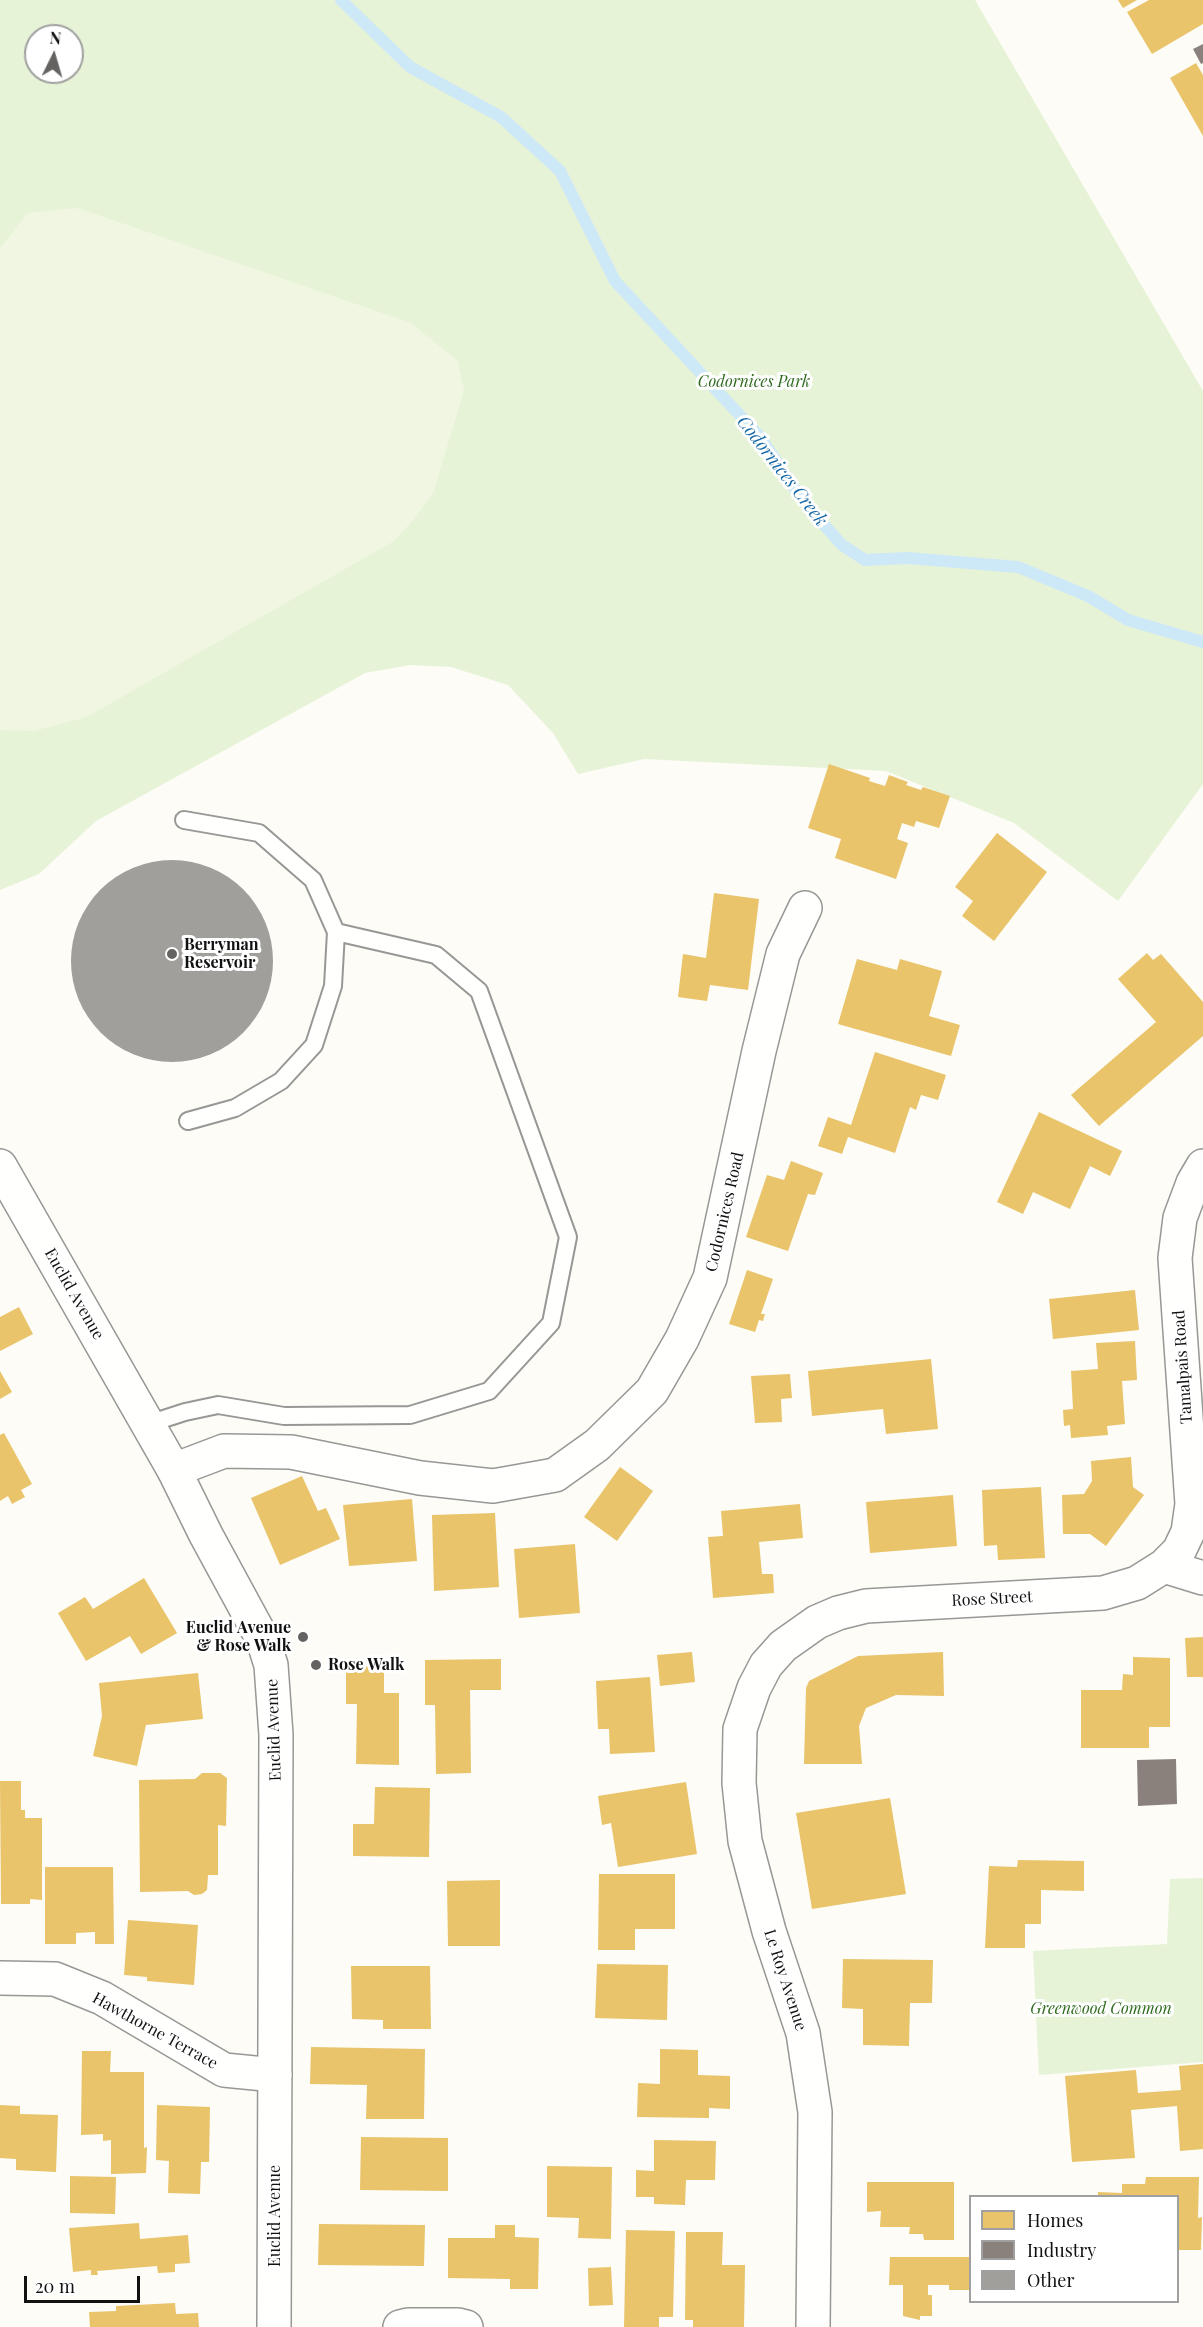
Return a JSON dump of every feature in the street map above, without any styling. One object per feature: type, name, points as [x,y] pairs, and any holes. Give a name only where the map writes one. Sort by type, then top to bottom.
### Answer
[{"type":"street","name":"Codornices Road","points":[[174,1470],[224,1451],[291,1452],[420,1478],[493,1486],[555,1474],[597,1445],[652,1391],[682,1339],[710,1278],[759,1051],[783,954],[805,908]]},
{"type":"street","name":"Euclid Avenue","points":[[0,1166],[174,1470],[263,1640],[271,1665],[276,1735],[274,2327]]},
{"type":"street","name":"Tamalpais Road","points":[[1164,1566],[1179,1551],[1188,1532],[1191,1515],[1195,1444],[1175,1258],[1180,1218],[1193,1183],[1203,1166]]},
{"type":"street","points":[[1164,1566],[1203,1578]]},
{"type":"street","name":"Rose Street","points":[[783,1646],[817,1622],[838,1613],[866,1606],[1103,1593],[1137,1583],[1164,1566]]},
{"type":"street","name":"Le Roy Avenue","points":[[783,1646],[766,1665],[750,1698],[740,1729],[739,1784],[745,1841],[769,1931],[803,2033],[815,2112],[813,2327]]},
{"type":"street","name":"Hawthorne Terrace","points":[[0,1978],[54,1979],[102,1998],[224,2070],[275,2075]]},
{"type":"street","points":[[400,2327],[458,2325],[466,2327]]},
{"type":"lane","points":[[184,820],[259,834],[313,880],[336,932],[333,986],[314,1045],[281,1081],[235,1108],[188,1121]]},
{"type":"lane","points":[[148,1424],[185,1412],[218,1405],[284,1416],[410,1414],[489,1391],[551,1323],[568,1236],[479,991],[435,955],[336,932]]},
{"type":"green space","name":"Codornices Park","points":[[0,0],[975,0],[1203,391],[1203,784],[1118,901],[1014,823],[886,771],[644,759],[578,774],[553,733],[508,685],[451,667],[410,665],[365,673],[96,821],[39,874],[0,890]]},
{"type":"green space","points":[[78,208],[411,323],[458,361],[464,390],[434,491],[416,517],[394,541],[87,717],[34,731],[0,730],[0,248],[28,213]]},
{"type":"green space","name":"Greenwood Common","points":[[1203,1878],[1203,2062],[1039,2075],[1033,1951],[1167,1944],[1170,1879]]},
{"type":"building: Homes","points":[[1118,0],[1137,0],[1123,8]]},
{"type":"building: Homes","points":[[1149,0],[1203,0],[1203,24],[1152,54],[1127,12]]},
{"type":"building: Homes","points":[[1196,63],[1203,75],[1203,136],[1170,78]]},
{"type":"building: Homes","points":[[829,764],[870,778],[869,781],[885,786],[889,775],[908,782],[906,785],[921,790],[923,787],[950,796],[939,828],[916,821],[914,827],[902,823],[897,839],[908,843],[896,879],[835,858],[841,839],[808,828]]},
{"type":"building: Homes","points":[[997,833],[1047,872],[994,941],[962,916],[973,901],[955,887]]},
{"type":"building: Homes","points":[[714,893],[759,899],[748,990],[710,985],[707,1001],[678,997],[683,954],[706,958]]},
{"type":"building: Homes","points":[[1147,953],[1153,960],[1161,954],[1203,1002],[1203,1036],[1099,1126],[1071,1095],[1156,1022],[1118,979]]},
{"type":"building: Homes","points":[[857,959],[897,970],[900,959],[942,971],[929,1016],[960,1025],[951,1056],[838,1024]]},
{"type":"building: Homes","points":[[875,1052],[946,1075],[938,1100],[921,1095],[916,1110],[910,1107],[895,1153],[848,1137],[842,1154],[818,1146],[828,1117],[851,1125]]},
{"type":"building: Homes","points":[[1039,1112],[1122,1151],[1110,1176],[1090,1166],[1070,1209],[1033,1192],[1023,1214],[997,1202]]},
{"type":"building: Homes","points":[[791,1161],[823,1173],[815,1195],[808,1194],[788,1251],[746,1237],[767,1175],[784,1180]]},
{"type":"building: Homes","points":[[747,1270],[773,1279],[761,1314],[765,1314],[763,1321],[759,1320],[755,1332],[729,1324]]},
{"type":"building: Homes","points":[[1135,1290],[1139,1330],[1053,1339],[1049,1299]]},
{"type":"building: Homes","points":[[19,1307],[33,1334],[0,1351],[0,1317]]},
{"type":"building: Homes","points":[[1135,1341],[1137,1380],[1122,1381],[1125,1424],[1107,1426],[1108,1435],[1071,1438],[1070,1425],[1064,1426],[1063,1410],[1073,1409],[1071,1371],[1098,1369],[1096,1343]]},
{"type":"building: Homes","points":[[931,1359],[938,1429],[886,1434],[883,1409],[812,1416],[808,1371]]},
{"type":"building: Homes","points":[[0,1371],[12,1392],[0,1399]]},
{"type":"building: Homes","points":[[790,1374],[792,1398],[781,1399],[782,1422],[755,1423],[751,1376]]},
{"type":"building: Homes","points":[[4,1433],[32,1484],[21,1490],[25,1497],[12,1504],[8,1496],[0,1501],[0,1435]]},
{"type":"building: Homes","points":[[1131,1457],[1133,1487],[1144,1495],[1106,1546],[1090,1534],[1063,1534],[1062,1495],[1084,1494],[1092,1481],[1091,1461]]},
{"type":"building: Homes","points":[[620,1467],[653,1491],[617,1541],[584,1517]]},
{"type":"building: Homes","points":[[302,1476],[318,1511],[326,1508],[340,1539],[280,1565],[251,1498]]},
{"type":"building: Homes","points":[[1041,1487],[1045,1558],[998,1560],[997,1545],[984,1546],[982,1490]]},
{"type":"building: Homes","points":[[953,1495],[957,1546],[870,1553],[866,1502]]},
{"type":"building: Homes","points":[[412,1499],[417,1561],[349,1566],[343,1505]]},
{"type":"building: Homes","points":[[800,1504],[803,1538],[759,1542],[762,1574],[773,1574],[774,1593],[713,1598],[708,1537],[723,1536],[721,1511]]},
{"type":"building: Homes","points":[[495,1513],[499,1587],[434,1591],[432,1515]]},
{"type":"building: Homes","points":[[575,1544],[580,1613],[519,1618],[514,1549]]},
{"type":"building: Homes","points":[[144,1578],[177,1633],[141,1654],[130,1636],[86,1661],[58,1613],[85,1597],[93,1609]]},
{"type":"building: Homes","points":[[1203,1637],[1203,1677],[1187,1677],[1185,1638]]},
{"type":"building: Homes","points":[[692,1652],[695,1682],[660,1686],[657,1655]]},
{"type":"building: Homes","points":[[943,1652],[944,1696],[896,1695],[866,1708],[859,1726],[862,1764],[804,1764],[806,1688],[809,1681],[858,1656]]},
{"type":"building: Homes","points":[[1133,1657],[1170,1658],[1170,1727],[1149,1727],[1149,1748],[1081,1748],[1081,1690],[1122,1690],[1123,1674],[1133,1675]]},
{"type":"building: Homes","points":[[501,1659],[501,1690],[470,1690],[471,1773],[436,1774],[435,1705],[425,1705],[425,1660]]},
{"type":"building: Homes","points":[[346,1666],[384,1667],[384,1693],[399,1693],[399,1765],[356,1764],[357,1704],[346,1704]]},
{"type":"building: Homes","points":[[198,1673],[203,1719],[146,1725],[137,1766],[93,1756],[102,1716],[99,1683]]},
{"type":"building: Homes","points":[[650,1677],[655,1752],[610,1754],[609,1729],[598,1729],[596,1681]]},
{"type":"building: Homes","points":[[202,1773],[220,1773],[227,1778],[226,1826],[218,1825],[218,1875],[208,1875],[207,1890],[202,1894],[194,1895],[188,1891],[140,1892],[139,1780],[195,1779]]},
{"type":"building: Homes","points":[[0,1781],[21,1781],[21,1810],[25,1810],[25,1818],[42,1818],[42,1900],[30,1899],[30,1904],[1,1904]]},
{"type":"building: Homes","points":[[686,1782],[697,1854],[618,1867],[611,1823],[602,1825],[598,1796]]},
{"type":"building: Homes","points":[[375,1787],[430,1788],[429,1857],[353,1856],[353,1824],[374,1824]]},
{"type":"building: Homes","points":[[890,1798],[906,1894],[812,1909],[796,1813]]},
{"type":"building: Homes","points":[[1018,1860],[1084,1861],[1084,1891],[1041,1890],[1041,1924],[1025,1924],[1025,1948],[985,1948],[989,1866],[1017,1867]]},
{"type":"building: Homes","points":[[45,1867],[113,1867],[114,1944],[95,1944],[95,1932],[76,1933],[76,1944],[45,1944]]},
{"type":"building: Homes","points":[[599,1874],[675,1874],[675,1929],[635,1929],[635,1950],[598,1950]]},
{"type":"building: Homes","points":[[500,1880],[500,1946],[448,1946],[447,1881]]},
{"type":"building: Homes","points":[[128,1920],[198,1925],[194,1985],[147,1981],[147,1977],[124,1975]]},
{"type":"building: Homes","points":[[843,1959],[933,1960],[932,2003],[910,2003],[909,2046],[863,2045],[863,2009],[842,2008]]},
{"type":"building: Homes","points":[[597,1964],[668,1965],[667,2020],[595,2018]]},
{"type":"building: Homes","points":[[351,1966],[430,1966],[431,2029],[383,2029],[383,2020],[352,2019]]},
{"type":"building: Homes","points":[[311,2047],[425,2049],[424,2119],[366,2119],[367,2085],[310,2084]]},
{"type":"building: Homes","points":[[660,2049],[698,2050],[698,2075],[730,2076],[730,2109],[709,2108],[709,2118],[637,2117],[638,2083],[660,2084]]},
{"type":"building: Homes","points":[[82,2051],[111,2051],[110,2072],[144,2072],[146,2173],[111,2174],[111,2140],[103,2141],[103,2134],[81,2135]]},
{"type":"building: Homes","points":[[1203,2064],[1203,2149],[1180,2151],[1177,2106],[1131,2110],[1135,2158],[1072,2162],[1065,2076],[1136,2070],[1138,2093],[1181,2090],[1179,2066]]},
{"type":"building: Homes","points":[[0,2105],[20,2106],[20,2114],[58,2115],[56,2172],[16,2170],[16,2159],[0,2158]]},
{"type":"building: Homes","points":[[157,2105],[210,2107],[209,2162],[201,2162],[200,2194],[168,2193],[169,2161],[156,2160]]},
{"type":"building: Homes","points":[[361,2137],[448,2138],[448,2191],[360,2190]]},
{"type":"building: Homes","points":[[654,2140],[716,2141],[715,2180],[686,2180],[685,2205],[654,2204],[654,2197],[636,2197],[636,2170],[654,2171]]},
{"type":"building: Homes","points":[[547,2166],[612,2167],[611,2239],[578,2238],[579,2218],[547,2217]]},
{"type":"building: Homes","points":[[70,2176],[116,2177],[115,2214],[70,2213]]},
{"type":"building: Homes","points":[[1146,2177],[1199,2177],[1198,2218],[1202,2217],[1201,2250],[1179,2250],[1179,2195],[1098,2195],[1098,2192],[1122,2193],[1122,2184],[1145,2184]]},
{"type":"building: Homes","points":[[867,2182],[954,2182],[954,2240],[924,2240],[923,2234],[909,2234],[910,2227],[880,2227],[881,2211],[867,2212]]},
{"type":"building: Homes","points":[[139,2223],[140,2239],[188,2235],[190,2263],[175,2264],[175,2272],[158,2273],[157,2266],[97,2271],[98,2275],[91,2275],[91,2270],[73,2272],[69,2228]]},
{"type":"building: Homes","points":[[319,2224],[425,2225],[424,2266],[318,2265]]},
{"type":"building: Homes","points":[[495,2225],[515,2225],[515,2237],[539,2238],[538,2289],[510,2289],[510,2279],[448,2278],[448,2238],[495,2238]]},
{"type":"building: Homes","points":[[626,2230],[675,2231],[673,2317],[659,2317],[659,2327],[624,2327]]},
{"type":"building: Homes","points":[[686,2232],[723,2232],[722,2265],[745,2265],[744,2327],[693,2327],[693,2320],[685,2320]]},
{"type":"building: Homes","points":[[890,2257],[969,2257],[969,2290],[949,2290],[949,2285],[928,2285],[928,2295],[932,2295],[932,2316],[920,2316],[920,2320],[903,2316],[903,2285],[889,2285]]},
{"type":"building: Homes","points":[[611,2267],[613,2305],[589,2306],[588,2268]]},
{"type":"building: Homes","points":[[175,2303],[176,2314],[198,2313],[199,2327],[90,2327],[89,2312],[116,2311],[116,2306]]},
{"type":"building: Industry","points":[[1203,44],[1203,63],[1201,64],[1193,49]]},
{"type":"building: Industry","points":[[1176,1759],[1177,1804],[1138,1806],[1137,1760]]},
{"type":"building: Other","name":"Berryman Reservoir","points":[[162,860],[182,860],[211,867],[244,889],[266,922],[273,961],[266,1000],[244,1033],[211,1055],[182,1062],[162,1062],[133,1055],[100,1033],[78,1000],[71,971],[71,951],[78,922],[100,889],[133,867]]},
{"type":"waterway","name":"Codornices Creek","points":[[341,0],[410,67],[501,117],[560,171],[615,281],[761,438],[803,501],[842,545],[865,560],[908,558],[1018,567],[1088,596],[1128,620],[1203,642]]},
{"type":"place","name":"Berryman Reservoir","points":[[172,954]]},
{"type":"place","name":"Euclid Avenue & Rose Walk","points":[[303,1637]]},
{"type":"place","name":"Rose Walk","points":[[316,1665]]}]
